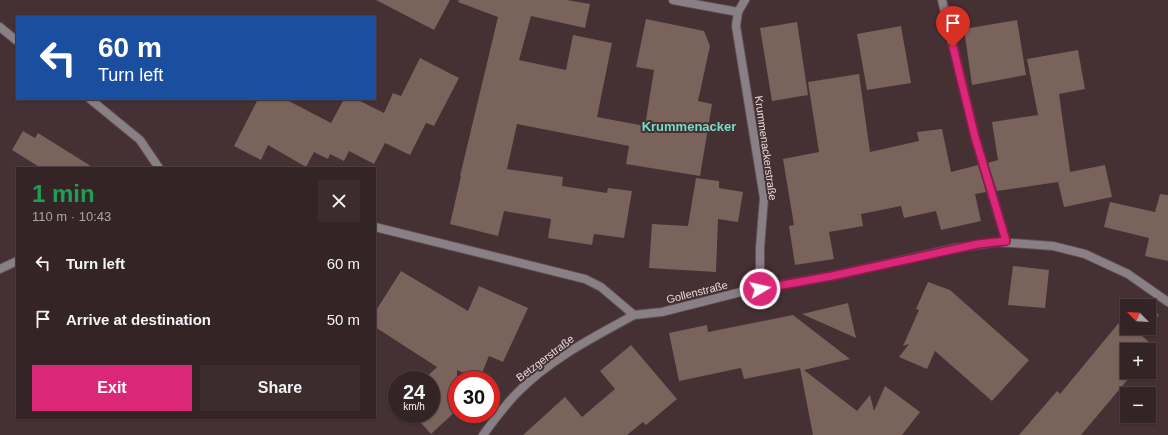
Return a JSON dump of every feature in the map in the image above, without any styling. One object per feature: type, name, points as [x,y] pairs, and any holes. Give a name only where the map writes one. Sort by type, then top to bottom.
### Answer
[{"type":"street","points":[[673,0],[738,12]]},
{"type":"street","name":"Krummenackerstraße","points":[[745,0],[738,12],[736,26],[764,198],[760,248],[760,289]]},
{"type":"street","points":[[942,0],[975,137],[1006,241]]},
{"type":"street","points":[[0,27],[16,40]]},
{"type":"street","points":[[91,100],[140,140],[158,167]]},
{"type":"street","points":[[376,227],[580,278],[601,287],[634,315]]},
{"type":"street","name":"Gollenstraße","points":[[634,315],[662,312],[760,289],[832,276],[971,245],[1006,241],[1053,246],[1097,259],[1128,274],[1168,302]]},
{"type":"street","points":[[0,269],[16,261]]},
{"type":"street","name":"Betzgerstraße","points":[[483,435],[510,402],[529,382],[586,341],[634,315]]},
{"type":"building","points":[[376,0],[450,0],[434,30]]},
{"type":"building","points":[[459,0],[567,0],[590,4],[585,28],[531,16],[519,60],[566,70],[573,35],[612,43],[597,117],[645,126],[654,70],[636,67],[646,19],[704,31],[710,46],[698,101],[712,104],[700,176],[626,164],[629,146],[517,124],[507,169],[563,177],[562,186],[607,193],[608,188],[632,191],[624,238],[594,234],[592,245],[548,238],[551,219],[504,211],[498,236],[450,224],[498,17],[458,2]]},
{"type":"building","points":[[1017,20],[1026,75],[972,85],[964,29]]},
{"type":"building","points":[[797,22],[808,95],[772,101],[760,28]]},
{"type":"building","points":[[901,26],[911,83],[867,90],[857,34]]},
{"type":"building","points":[[1078,50],[1085,89],[1059,94],[1070,172],[1105,165],[1112,197],[1064,207],[1058,182],[997,191],[988,163],[998,160],[992,122],[1038,115],[1027,59]]},
{"type":"building","points":[[420,58],[459,78],[434,126],[426,123],[410,155],[385,143],[374,164],[349,151],[344,161],[330,154],[328,159],[314,152],[306,167],[268,145],[261,160],[234,146],[257,100],[287,100],[331,123],[343,100],[358,100],[384,113],[393,93],[401,96]]},
{"type":"building","points":[[859,74],[870,152],[919,141],[917,132],[942,129],[951,172],[978,165],[986,192],[975,194],[981,221],[941,230],[936,211],[904,218],[901,206],[861,214],[863,226],[829,232],[834,259],[795,265],[789,226],[794,225],[783,159],[819,152],[808,82]]},
{"type":"building","points":[[23,131],[35,138],[38,133],[92,167],[39,167],[12,150]]},
{"type":"building","points":[[696,178],[719,181],[719,188],[743,192],[738,222],[718,219],[716,272],[649,268],[652,224],[688,226]]},
{"type":"building","points":[[1160,194],[1168,195],[1168,261],[1145,256],[1149,238],[1104,227],[1110,202],[1155,212]]},
{"type":"building","points":[[1013,266],[1049,270],[1045,308],[1008,305]]},
{"type":"building","points":[[401,271],[468,311],[479,286],[528,308],[503,362],[489,356],[483,371],[448,371],[448,418],[431,434],[421,423],[440,423],[440,371],[433,371],[437,367],[376,328],[376,310]]},
{"type":"building","points":[[928,282],[950,290],[1029,360],[992,401],[935,351],[927,369],[899,357],[909,344],[903,346],[919,310],[916,309]]},
{"type":"building","points":[[848,303],[856,338],[802,314]]},
{"type":"building","points":[[793,315],[850,359],[804,370],[857,411],[870,395],[874,411],[885,386],[920,412],[902,435],[813,435],[800,368],[744,379],[741,368],[679,381],[669,333],[707,325],[708,332]]},
{"type":"building","points":[[1120,321],[1120,335],[1141,335],[1150,343],[1120,343],[1120,379],[1128,379],[1081,435],[1019,435],[1057,391],[1060,394]]},
{"type":"building","points":[[631,345],[677,399],[646,425],[643,422],[627,435],[523,435],[565,397],[582,417],[615,389],[600,371]]},
{"type":"district","name":"Krummenacker","points":[[689,126]]},
{"type":"route","points":[[760,289],[832,276],[956,248],[988,242],[1006,241],[975,137],[953,47]]}]
